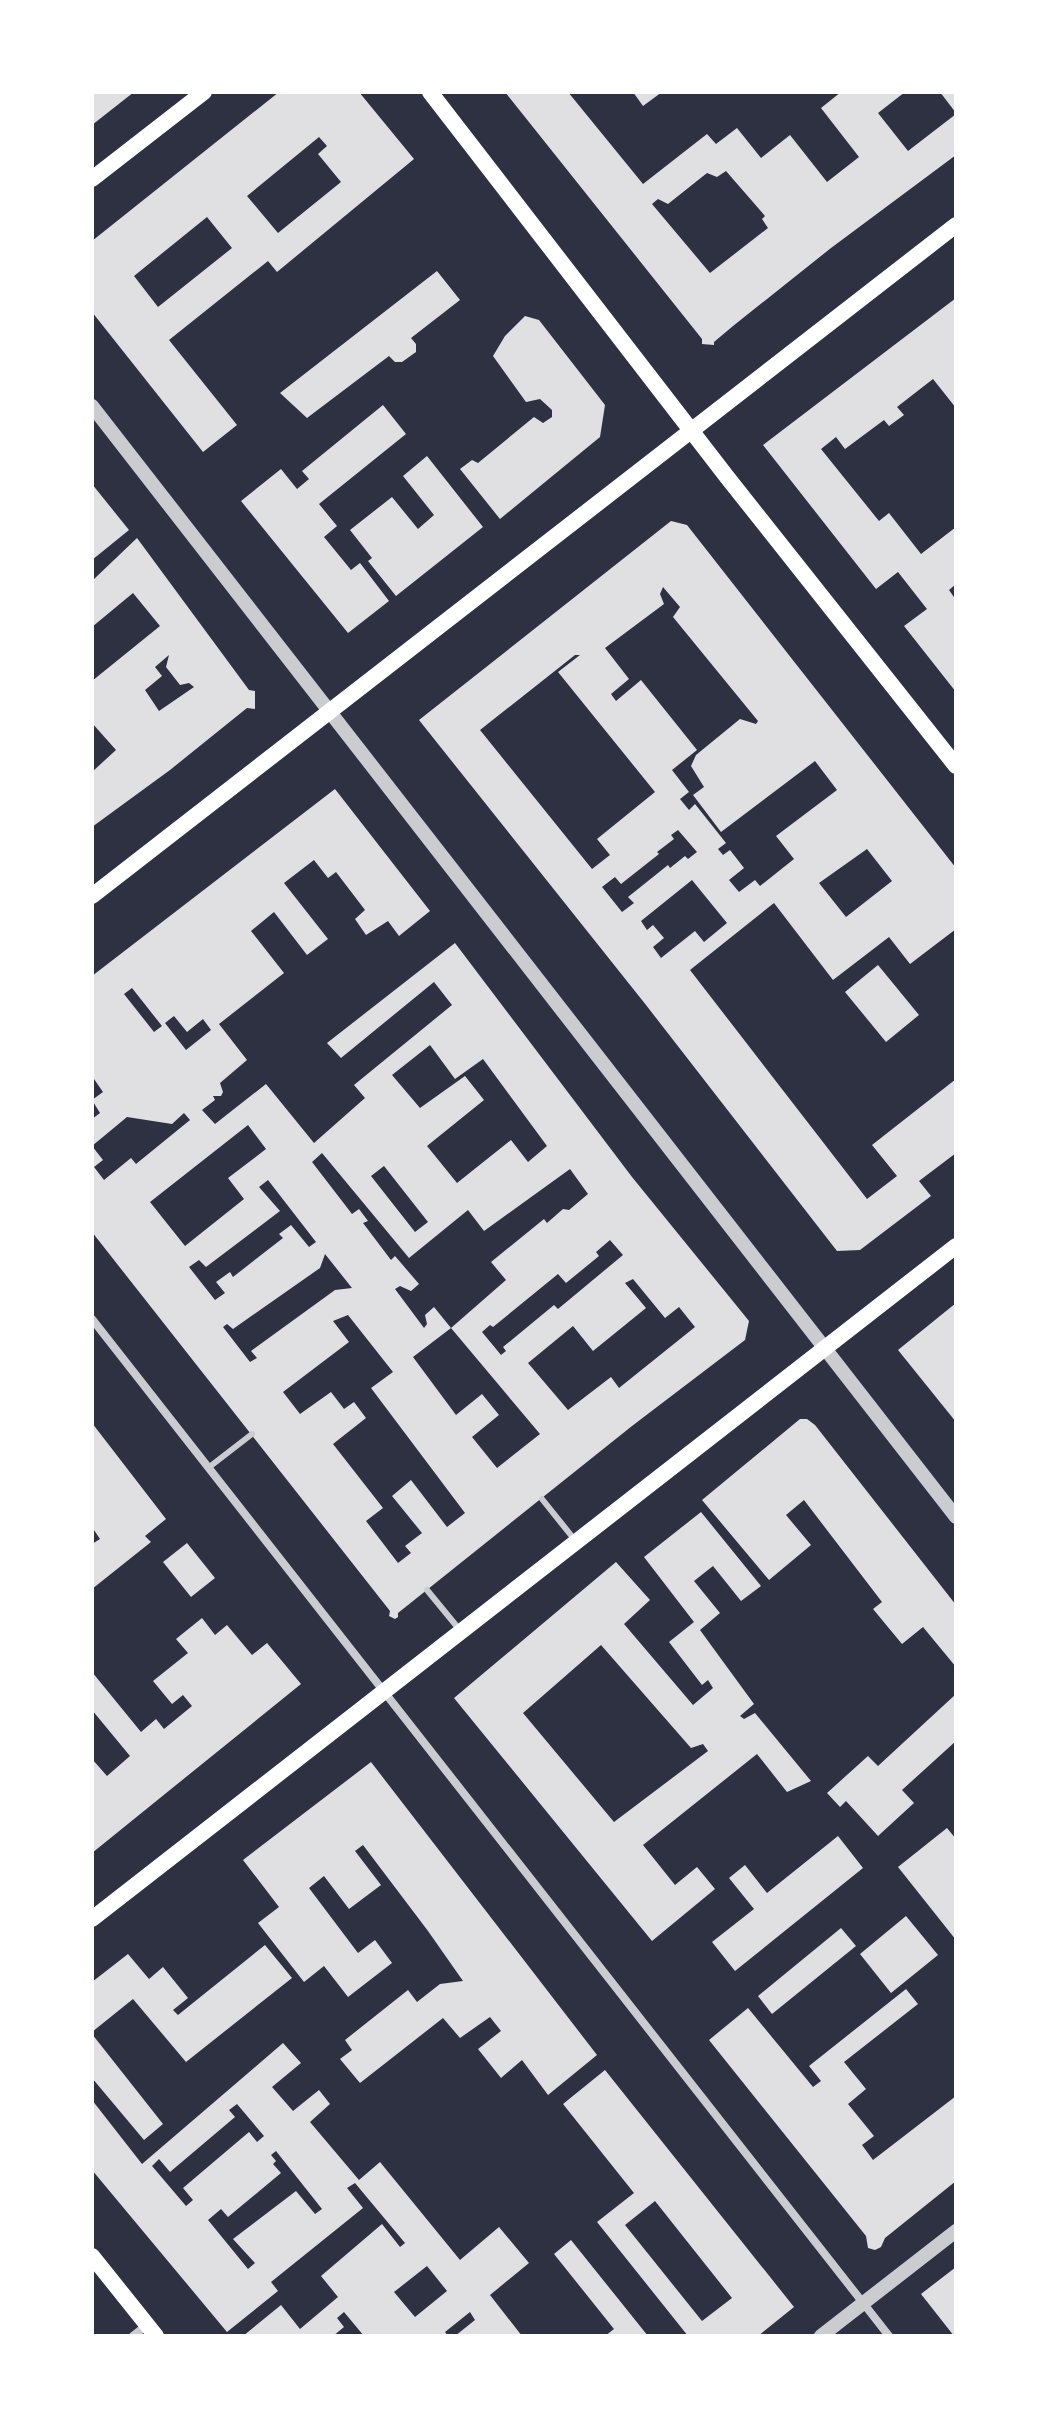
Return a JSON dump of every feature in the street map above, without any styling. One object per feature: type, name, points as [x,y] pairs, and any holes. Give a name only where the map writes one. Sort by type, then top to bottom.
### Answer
[{"type":"main road","points":[[92,179],[204,92]]},
{"type":"main road","points":[[430,92],[956,766]]},
{"type":"main road","points":[[92,896],[956,225]]},
{"type":"main road","points":[[92,1919],[956,1246]]},
{"type":"main road","points":[[92,2256],[152,2330]]},
{"type":"street","points":[[92,406],[956,1517]]},
{"type":"street","points":[[92,1319],[889,2336]]},
{"type":"street","points":[[821,2336],[956,2231]]},
{"type":"street","points":[[133,2336],[152,2330]]},
{"type":"lane","points":[[208,1468],[252,1434]]},
{"type":"lane","points":[[542,1499],[576,1542]]},
{"type":"lane","points":[[427,1590],[462,1632]]},
{"type":"building","points":[[92,92],[134,92],[92,125]]},
{"type":"building","points":[[279,92],[359,92],[414,159],[277,272],[268,261],[169,340],[237,425],[203,452],[92,312],[92,241]],"holes":[[[319,137],[327,146],[318,154],[341,182],[278,233],[247,196]],[[207,217],[232,248],[158,307],[134,276]]]},
{"type":"building","points":[[505,92],[568,92],[643,184],[707,134],[716,144],[737,128],[761,158],[790,135],[827,182],[859,157],[821,108],[841,92],[905,92],[878,113],[908,151],[956,114],[956,155],[831,248],[733,326],[714,345],[702,344],[702,339]],"holes":[[[726,171],[765,216],[762,219],[768,228],[710,273],[652,204],[658,199],[668,204],[707,173],[717,177]]]},
{"type":"building","points":[[633,92],[662,92],[643,106]]},
{"type":"building","points":[[940,92],[956,92],[956,113]]},
{"type":"building","points":[[437,271],[460,300],[411,338],[416,344],[416,352],[402,362],[395,362],[389,356],[307,418],[280,393]]},
{"type":"building","points":[[956,298],[956,408],[933,379],[897,407],[904,415],[889,426],[884,420],[845,449],[836,437],[821,449],[879,521],[889,513],[921,554],[956,527],[956,584],[949,590],[956,600],[956,692],[904,626],[927,609],[898,572],[876,589],[763,445]]},
{"type":"building","points":[[525,316],[539,320],[605,405],[600,437],[500,519],[460,469],[472,460],[478,463],[534,417],[543,423],[552,417],[552,410],[540,399],[526,402],[493,356],[505,336]]},
{"type":"building","points":[[383,405],[406,434],[319,504],[337,526],[324,537],[351,570],[360,563],[389,601],[348,633],[241,501],[281,469],[297,489],[309,479],[302,471]]},
{"type":"building","points":[[427,456],[483,527],[396,596],[368,561],[372,558],[350,530],[392,497],[418,529],[434,515],[403,476]]},
{"type":"building","points":[[92,484],[129,530],[92,560]]},
{"type":"building","points":[[671,521],[687,525],[956,868],[956,929],[910,964],[889,937],[833,980],[774,903],[690,970],[867,1199],[897,1176],[872,1145],[956,1079],[956,1153],[919,1181],[931,1196],[860,1250],[837,1251],[419,720]],"holes":[[[663,587],[680,607],[673,617],[758,721],[756,724],[740,719],[696,755],[691,766],[704,787],[693,795],[721,832],[815,761],[837,790],[776,836],[794,859],[760,886],[755,880],[739,892],[729,880],[744,868],[730,850],[723,855],[718,849],[726,843],[695,804],[689,810],[680,799],[689,792],[672,770],[697,750],[641,680],[616,701],[611,694],[629,679],[605,648],[664,604],[660,594]],[[575,655],[580,655],[558,672],[655,792],[597,839],[610,855],[592,869],[480,730]],[[678,830],[697,852],[688,859],[685,856],[670,868],[668,865],[628,897],[634,903],[622,912],[602,887],[615,877],[621,884],[659,854],[657,852],[674,839],[671,835]],[[867,849],[892,881],[846,917],[819,883]],[[692,880],[727,923],[704,942],[695,931],[661,958],[653,947],[664,938],[653,925],[647,930],[641,921]]]},
{"type":"building","points":[[137,538],[249,690],[255,691],[255,709],[247,708],[92,827],[92,772],[116,750],[92,723],[92,681],[160,626],[133,593],[92,627],[92,581]],"holes":[[[169,655],[166,667],[180,685],[189,683],[194,687],[159,711],[145,690],[162,676],[155,667]]]},
{"type":"building","points":[[335,789],[430,911],[399,936],[388,921],[366,935],[355,919],[365,910],[336,872],[328,878],[314,860],[284,883],[328,939],[307,955],[274,912],[251,931],[284,973],[219,1024],[247,1060],[220,1083],[221,1096],[213,1096],[215,1100],[202,1110],[215,1124],[266,1084],[314,1143],[365,1098],[354,1085],[452,1005],[434,982],[341,1058],[327,1043],[455,943],[632,1177],[749,1321],[745,1340],[632,1426],[398,1613],[395,1619],[389,1616],[390,1611],[92,1232],[92,1146],[92,1119],[100,1113],[92,1100],[103,1092],[94,1079],[92,1081],[92,976]],"holes":[[[132,988],[162,1026],[154,1032],[124,994]],[[174,1016],[187,1032],[203,1019],[211,1030],[186,1050],[165,1023]],[[430,1045],[455,1079],[483,1059],[547,1146],[528,1162],[511,1140],[457,1183],[427,1146],[484,1100],[465,1076],[420,1108],[392,1075]],[[184,1113],[190,1120],[136,1164],[131,1158],[104,1180],[94,1167],[103,1160],[92,1146],[127,1117],[172,1124]],[[248,1125],[266,1149],[228,1178],[244,1199],[185,1246],[150,1202]],[[322,1153],[409,1258],[468,1210],[484,1231],[570,1169],[588,1194],[547,1223],[544,1219],[491,1262],[506,1280],[451,1328],[434,1307],[425,1315],[427,1324],[424,1328],[395,1289],[400,1286],[411,1291],[419,1284],[395,1256],[391,1260],[363,1223],[368,1221],[359,1209],[352,1214],[312,1162]],[[384,1166],[428,1222],[415,1232],[371,1176]],[[268,1180],[316,1242],[309,1247],[291,1225],[279,1234],[283,1238],[233,1277],[230,1272],[216,1282],[225,1293],[215,1300],[189,1267],[199,1260],[206,1267],[280,1211],[259,1187]],[[610,1240],[623,1255],[558,1309],[554,1305],[503,1347],[506,1351],[501,1355],[482,1332],[490,1325],[493,1327],[558,1274],[566,1283],[599,1256],[596,1252]],[[325,1254],[352,1288],[335,1290],[251,1351],[257,1358],[250,1362],[223,1327],[227,1324],[233,1329],[320,1268]],[[633,1279],[665,1318],[679,1307],[695,1327],[619,1388],[611,1377],[568,1410],[528,1363],[573,1326],[593,1351],[646,1308],[625,1283]],[[348,1315],[393,1372],[371,1388],[465,1513],[447,1527],[411,1480],[392,1496],[422,1533],[405,1546],[411,1553],[398,1563],[366,1521],[383,1508],[333,1444],[366,1418],[354,1402],[344,1409],[331,1392],[300,1414],[283,1392],[349,1342],[333,1321]],[[451,1328],[540,1434],[497,1468],[472,1437],[499,1415],[482,1394],[456,1415],[413,1357]]]},
{"type":"building","points":[[878,965],[919,1015],[886,1042],[845,992]]},
{"type":"building","points":[[956,1303],[956,1422],[898,1350]]},
{"type":"building","points":[[800,1419],[807,1419],[815,1425],[956,1605],[956,1667],[923,1627],[902,1644],[873,1609],[882,1602],[804,1500],[786,1515],[811,1545],[769,1580],[702,1500]]},
{"type":"building","points":[[92,1423],[166,1519],[145,1536],[151,1542],[92,1589],[92,1544],[100,1539],[92,1527]]},
{"type":"building","points":[[701,1512],[761,1586],[741,1601],[713,1566],[694,1581],[720,1613],[700,1630],[754,1704],[740,1716],[744,1719],[755,1713],[811,1781],[787,1792],[757,1754],[643,1845],[675,1885],[697,1867],[715,1889],[652,1941],[454,1698],[616,1562],[650,1600],[624,1624],[693,1705],[713,1688],[708,1680],[702,1685],[669,1642],[694,1622],[644,1557]],"holes":[[[601,1645],[691,1748],[703,1744],[708,1751],[614,1822],[523,1713]]]},
{"type":"building","points":[[187,1543],[215,1578],[191,1597],[163,1562]]},
{"type":"building","points":[[202,1618],[215,1635],[227,1625],[252,1655],[267,1643],[301,1684],[92,1853],[92,1759],[107,1776],[130,1756],[92,1710],[92,1672],[141,1732],[156,1719],[164,1729],[192,1706],[183,1695],[172,1704],[153,1681],[188,1653],[176,1639]]},
{"type":"building","points":[[956,1694],[956,1741],[902,1790],[914,1803],[878,1836],[846,1801],[840,1807],[827,1793],[868,1756],[878,1766]]},
{"type":"building","points":[[371,1762],[597,2055],[548,2095],[522,2060],[501,2078],[478,2049],[501,2031],[490,2017],[460,2038],[443,2018],[360,2083],[340,2059],[352,2050],[345,2040],[408,1990],[417,2002],[440,1984],[463,1981],[363,1845],[355,1851],[381,1885],[349,1909],[324,1876],[309,1888],[358,1953],[375,1940],[392,1963],[348,1997],[324,1966],[304,1982],[258,1923],[279,1907],[243,1860]]},
{"type":"building","points":[[947,1828],[956,1839],[956,1940],[898,1867]]},
{"type":"building","points":[[838,1836],[863,1868],[735,1971],[712,1942],[754,1909],[729,1878],[745,1865],[767,1893]]},
{"type":"building","points":[[906,1916],[938,1955],[891,1993],[860,1954]]},
{"type":"building","points":[[841,1928],[856,1946],[772,2014],[758,1996]]},
{"type":"building","points":[[265,1945],[292,1978],[186,2062],[133,1999],[92,2032],[92,1982],[128,1954],[149,1979],[163,1967],[188,1998],[173,2010],[178,2015]]},
{"type":"building","points":[[906,1989],[918,2004],[844,2062],[866,2089],[848,2104],[874,2136],[862,2145],[873,2160],[956,2096],[956,2181],[885,2238],[881,2247],[875,2250],[868,2248],[866,2236],[709,2040],[748,2008],[813,2087],[821,2081],[809,2066]]},
{"type":"building","points":[[92,2034],[163,2124],[144,2140],[92,2078]]},
{"type":"building","points":[[283,2043],[301,2063],[272,2087],[293,2111],[319,2090],[330,2104],[310,2122],[359,2180],[380,2162],[460,2260],[499,2227],[529,2263],[490,2295],[522,2336],[455,2336],[475,2320],[470,2312],[445,2332],[448,2336],[364,2336],[344,2312],[337,2318],[344,2327],[333,2336],[243,2336],[281,2305],[300,2329],[338,2297],[321,2276],[382,2224],[400,2247],[405,2243],[355,2183],[347,2188],[363,2208],[271,2282],[278,2291],[227,2332],[92,2170],[92,2100],[142,2164]],"holes":[[[237,2104],[264,2136],[257,2142],[249,2132],[183,2188],[193,2200],[186,2206],[152,2166],[159,2159],[170,2172],[235,2117],[229,2110]],[[276,2151],[322,2209],[315,2214],[296,2191],[233,2239],[255,2263],[248,2269],[208,2220],[221,2209],[228,2217],[281,2173],[273,2164],[276,2161],[271,2155]],[[427,2266],[447,2291],[415,2317],[394,2292]]]},
{"type":"building","points":[[605,2070],[794,2307],[758,2336],[688,2336],[597,2222],[634,2193],[563,2104]],"holes":[[[655,2201],[732,2298],[702,2321],[625,2225]]]},
{"type":"building","points":[[571,2240],[648,2336],[605,2336],[614,2329],[554,2254]]},
{"type":"building","points":[[956,2267],[956,2336],[954,2336],[921,2294]]}]
